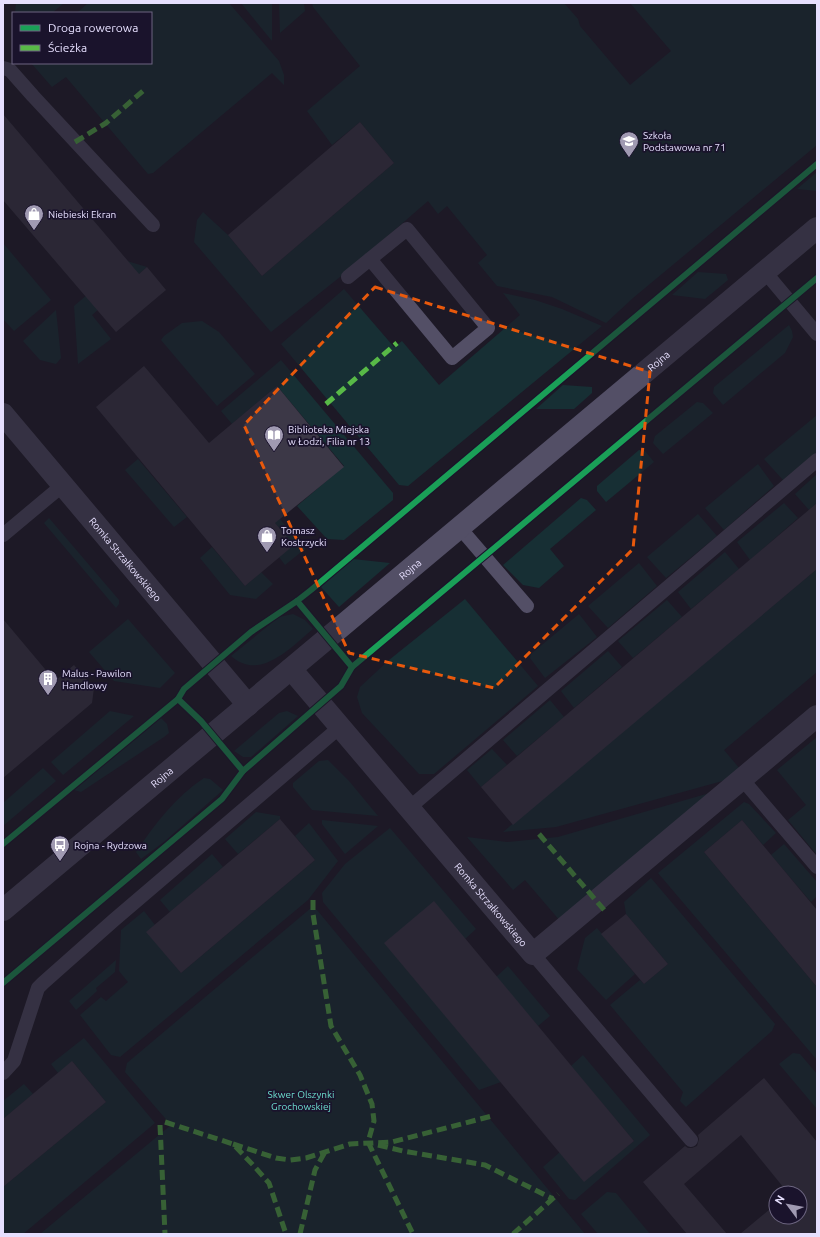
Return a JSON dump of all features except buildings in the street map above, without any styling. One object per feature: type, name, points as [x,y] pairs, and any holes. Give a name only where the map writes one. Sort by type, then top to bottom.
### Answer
[{"type":"street","name":"Rojna","points":[[3,910],[817,228]]},
{"type":"street","name":"Romka Strzałkowskiego","points":[[3,414],[248,705]]},
{"type":"street","name":"Romka Strzałkowskiego","points":[[291,669],[533,954]]},
{"type":"street","points":[[533,954],[817,716]]},
{"type":"lane","points":[[3,68],[10,70],[32,96],[153,225]]},
{"type":"lane","points":[[348,277],[370,259],[407,229],[488,328],[452,358],[370,259]]},
{"type":"lane","points":[[765,272],[817,334]]},
{"type":"lane","points":[[409,808],[817,460]]},
{"type":"lane","points":[[3,535],[63,485]]},
{"type":"lane","points":[[460,528],[527,606]]},
{"type":"lane","points":[[3,1073],[14,1061],[38,988],[340,727]]},
{"type":"lane","points":[[742,779],[817,867]]},
{"type":"lane","name":"Romka Strzałkowskiego","points":[[533,954],[691,1140]]},
{"type":"highlighted area","points":[[375,287],[650,372],[633,549],[494,688],[349,653],[244,425]]},
{"type":"green space","points":[[16,3],[64,3],[53,12],[15,12]]},
{"type":"green space","points":[[88,3],[229,3],[279,61],[284,75],[284,85],[272,73],[153,173],[148,174],[66,77],[52,87],[32,64],[152,64],[152,12],[78,12]]},
{"type":"green space","points":[[241,3],[272,3],[272,41]]},
{"type":"green space","points":[[279,3],[304,3],[305,11],[280,33]]},
{"type":"green space","name":"Szkoła Podstawowa nr 71","points":[[312,3],[564,3],[578,19],[580,26],[630,85],[671,51],[630,3],[817,3],[817,145],[633,298],[606,323],[552,297],[497,286],[478,263],[487,255],[447,206],[438,214],[428,201],[345,273],[271,332],[194,242],[197,220],[203,212],[228,235],[262,276],[394,163],[360,122],[332,145],[307,111],[360,66],[313,7]]},
{"type":"green space","points":[[817,172],[817,191],[797,189]]},
{"type":"green space","points":[[3,243],[51,300],[14,331],[3,319]]},
{"type":"green space","points":[[127,261],[147,267],[92,315],[111,339],[78,364],[74,306]]},
{"type":"green space","points":[[698,272],[726,274],[728,280],[705,299],[672,295]]},
{"type":"green space","points":[[344,289],[394,347],[402,341],[439,385],[520,315],[503,293],[535,300],[562,309],[602,326],[408,486],[399,485],[281,344]]},
{"type":"green space","points":[[56,310],[61,358],[56,364],[40,360],[23,341]]},
{"type":"green space","points":[[202,321],[219,332],[255,374],[217,406],[161,340],[164,336],[182,323]]},
{"type":"green space","points":[[789,325],[793,337],[785,353],[723,405],[713,393],[714,387]]},
{"type":"green space","points":[[281,360],[393,493],[393,500],[344,540],[327,539],[297,506],[344,466],[277,386],[232,424],[221,411]]},
{"type":"green space","points":[[563,385],[592,387],[592,393],[574,409],[536,409]]},
{"type":"green space","points":[[697,402],[703,403],[713,413],[663,454],[653,443],[655,436]]},
{"type":"green space","points":[[817,415],[817,452],[783,480],[764,459]]},
{"type":"green space","points":[[639,450],[645,451],[654,462],[606,502],[597,491],[597,486]]},
{"type":"green space","points":[[138,459],[187,517],[174,527],[125,470]]},
{"type":"green space","points":[[758,464],[774,486],[724,530],[705,508]]},
{"type":"green space","points":[[817,474],[817,503],[809,510],[795,494]]},
{"type":"green space","points":[[581,498],[587,500],[596,510],[550,549],[564,566],[539,588],[523,585],[503,565]]},
{"type":"green space","points":[[784,503],[798,518],[750,560],[737,542]]},
{"type":"green space","points":[[698,514],[717,536],[666,578],[647,557]]},
{"type":"green space","points":[[49,518],[119,600],[119,604],[116,608],[44,523]]},
{"type":"green space","points":[[279,518],[305,549],[285,565],[279,557],[293,545],[274,522]]},
{"type":"green space","points":[[212,547],[245,586],[261,572],[273,584],[256,599],[230,595],[200,558]]},
{"type":"green space","points":[[725,552],[739,569],[691,609],[678,592]]},
{"type":"green space","points":[[353,559],[390,563],[339,607],[321,587]]},
{"type":"green space","points":[[639,563],[657,586],[608,628],[588,606]]},
{"type":"green space","points":[[817,569],[817,672],[724,750],[740,769],[726,780],[556,827],[503,832]]},
{"type":"green space","points":[[465,599],[538,686],[434,774],[419,774],[362,713],[357,697],[360,687],[389,660]]},
{"type":"green space","points":[[667,600],[682,617],[633,658],[618,641]]},
{"type":"green space","points":[[293,614],[305,620],[313,629],[275,659],[264,664],[253,665],[242,663],[231,656],[279,617]]},
{"type":"green space","points":[[579,614],[597,637],[545,678],[530,658],[531,654]]},
{"type":"green space","points":[[128,619],[175,673],[160,688],[114,681],[89,652]]},
{"type":"green space","points":[[608,651],[622,667],[574,708],[561,691]]},
{"type":"green space","points":[[550,700],[564,717],[517,756],[503,740]]},
{"type":"green space","points":[[110,711],[134,716],[63,775],[51,762]]},
{"type":"green space","points":[[287,711],[298,716],[251,757],[243,757],[234,751],[279,713]]},
{"type":"green space","points":[[161,718],[167,724],[169,733],[81,792],[74,790]]},
{"type":"green space","points":[[817,737],[817,855],[788,820],[806,805],[777,770]]},
{"type":"green space","points":[[492,749],[507,765],[481,787],[467,770]]},
{"type":"green space","points":[[328,760],[349,781],[378,816],[312,810],[293,787],[293,783],[319,761]]},
{"type":"green space","points":[[43,768],[56,781],[3,826],[3,803]]},
{"type":"green space","points":[[204,778],[210,779],[223,790],[165,841],[141,859],[136,852],[158,821],[175,802]]},
{"type":"green space","points":[[713,792],[561,922],[525,880],[513,890],[467,837],[507,842],[558,837]]},
{"type":"green space","points":[[744,802],[749,804],[776,833],[763,845],[742,820],[704,852],[817,987],[817,1060],[658,873]]},
{"type":"green space","points":[[256,812],[280,816],[280,819],[238,854],[225,839]]},
{"type":"green space","points":[[322,820],[378,826],[345,854],[322,824]]},
{"type":"green space","points":[[309,823],[338,861],[308,900],[120,1057],[111,1055],[80,1015],[101,997],[106,1001],[128,982],[119,971],[121,930],[144,911],[155,925],[147,932],[181,973],[315,860],[295,836]]},
{"type":"green space","points":[[390,828],[476,929],[465,939],[501,1082],[479,1090],[323,902],[322,893],[345,864]]},
{"type":"green space","points":[[784,844],[817,882],[817,896],[811,902],[771,855]]},
{"type":"green space","points":[[212,854],[223,867],[170,912],[160,900]]},
{"type":"green space","points":[[651,878],[775,1024],[772,1031],[686,1107],[680,1101],[683,1092],[610,1005],[640,980],[644,984],[668,964],[626,914],[624,902]]},
{"type":"green space","name":"Skwer Olszynki Grochowskiej","points":[[311,908],[317,910],[585,1234],[40,1234],[171,1125],[125,1072],[127,1063]]},
{"type":"green space","points":[[597,928],[635,974],[606,1000],[577,969],[585,938]]},
{"type":"green space","points":[[116,960],[115,972],[96,988],[97,991],[76,1010],[69,1001]]},
{"type":"green space","points":[[508,966],[550,1016],[538,1026],[496,977]]},
{"type":"green space","points":[[84,1038],[155,1123],[23,1234],[3,1234],[3,1187],[106,1102],[73,1062],[58,1073],[51,1064]]},
{"type":"green space","points":[[793,1053],[800,1054],[817,1074],[817,1109],[779,1064]]},
{"type":"green space","points":[[583,1055],[650,1135],[575,1200],[569,1199],[543,1167],[560,1152],[584,1181],[634,1141],[571,1066]]},
{"type":"green space","points":[[24,1084],[33,1094],[3,1119],[3,1101]]},
{"type":"green space","points":[[607,1192],[616,1193],[650,1234],[598,1234],[581,1214]]},
{"type":"marked path","points":[[75,142],[106,123],[143,91]]},
{"type":"marked path","points":[[326,404],[397,343]]},
{"type":"marked path","points":[[539,834],[605,911]]},
{"type":"marked path","points":[[313,900],[313,914],[331,1026],[360,1075],[372,1104],[374,1121],[368,1142],[413,1234]]},
{"type":"marked path","points":[[233,1144],[276,1158],[290,1160],[306,1158],[350,1144],[392,1142],[492,1116]]},
{"type":"marked path","points":[[165,1122],[233,1144],[269,1183],[286,1234]]},
{"type":"marked path","points":[[160,1125],[165,1234]]},
{"type":"marked path","points":[[378,1145],[403,1151],[485,1165],[553,1199]]},
{"type":"marked path","points":[[300,1234],[315,1170],[325,1152]]},
{"type":"marked path","points":[[513,1234],[558,1194]]},
{"type":"cycle path","points":[[3,844],[178,699],[184,689],[251,632],[311,590],[817,164]]},
{"type":"cycle path","points":[[3,983],[222,799],[243,771],[341,686],[352,667],[817,278]]},
{"type":"cycle path","points":[[297,601],[352,667]]},
{"type":"cycle path","points":[[178,699],[201,721],[243,771]]},
{"type":"place","name":"Szkoła Podstawowa nr 71","points":[[629,158]]},
{"type":"place","name":"Niebieski Ekran","points":[[34,231]]},
{"type":"place","name":"Biblioteka Miejska w Łodzi, Filia nr 13","points":[[274,452]]},
{"type":"place","name":"Tomasz Kostrzycki","points":[[267,553]]},
{"type":"place","name":"Malus - Pawilon Handlowy","points":[[48,696]]},
{"type":"place","name":"Rojna - Rydzowa","points":[[60,862]]}]
